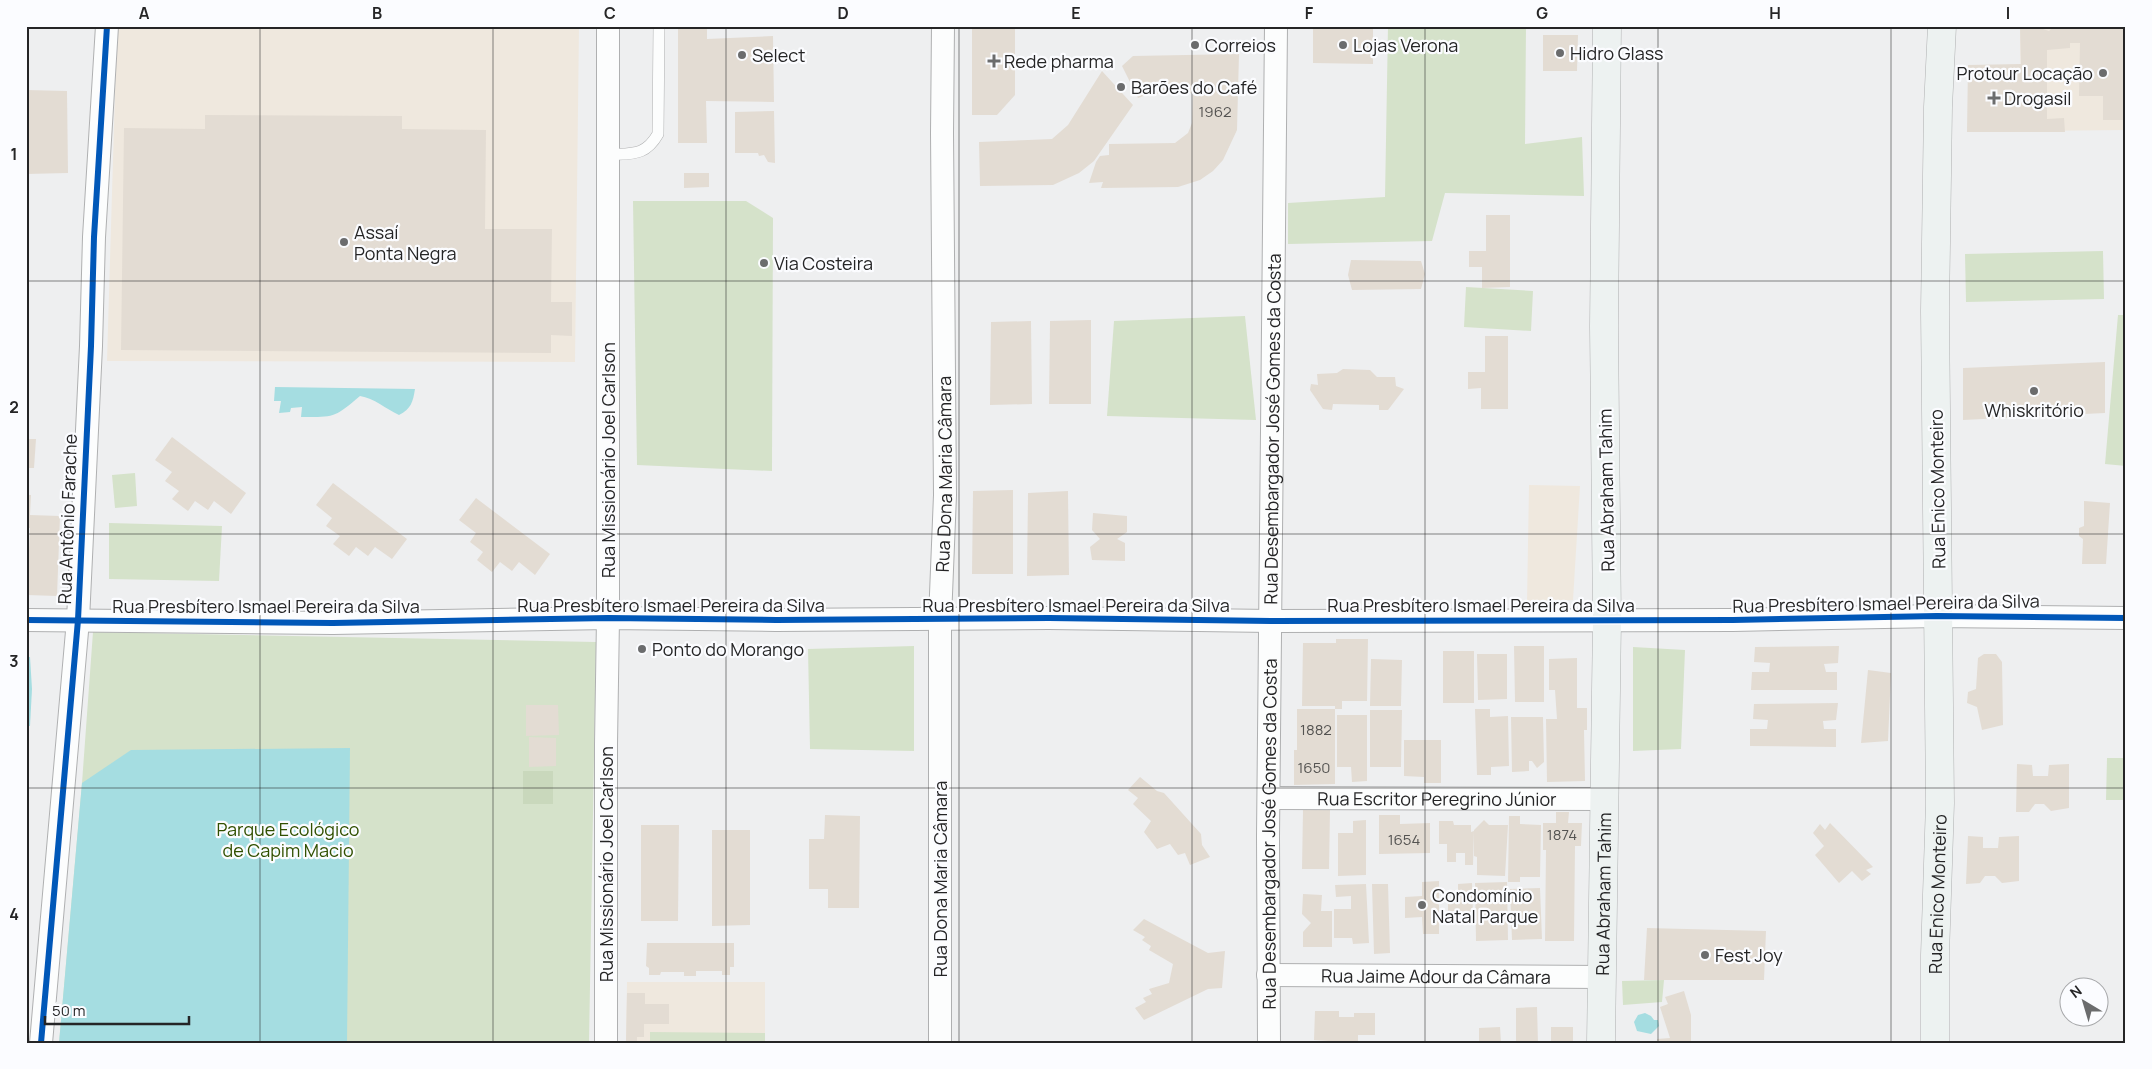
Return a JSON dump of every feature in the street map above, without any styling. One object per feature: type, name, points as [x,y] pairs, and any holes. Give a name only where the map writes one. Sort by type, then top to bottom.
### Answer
[{"type":"main road","name":"Rua Abraham Tahim","points":[[1601,1043],[1607,620],[1604,326],[1607,26]]},
{"type":"main road","name":"Rua Enico Monteiro","points":[[1935,1043],[1935,955],[1940,803],[1936,311],[1938,107],[1942,26]]},
{"type":"street","name":"Rua Antônio Farache","points":[[41,1043],[78,620],[91,346],[94,237],[107,26]]},
{"type":"street","name":"Rua Missionário Joel Carlson","points":[[606,1043],[608,26]]},
{"type":"street","name":"Rua Dona Maria Câmara","points":[[940,1043],[940,619],[945,495],[943,26]]},
{"type":"street","name":"Rua Desembargador José Gomes da Costa","points":[[1269,1043],[1269,798],[1276,26]]},
{"type":"street","name":"Rua Presbítero Ismael Pereira da Silva","points":[[26,620],[333,624],[608,618],[1271,621],[1733,620],[1937,616],[2126,618]]},
{"type":"street","name":"Rua Escritor Peregrino Júnior","points":[[1269,798],[1604,799]]},
{"type":"street","name":"Rua Jaime Adour da Câmara","points":[[1268,974],[1603,977]]},
{"type":"lane","points":[[608,26],[617,26]]},
{"type":"lane","points":[[607,155],[640,152],[648,148],[658,134],[659,26]]},
{"type":"shaded area","name":"Assaí Ponta Negra","points":[[117,26],[239,28],[240,26],[579,26],[575,362],[107,361]]},
{"type":"shaded area","name":"Protour Locação","points":[[2020,26],[2126,26],[2126,130],[2021,131]]},
{"type":"shaded area","points":[[1529,485],[1580,486],[1573,600],[1527,602]]},
{"type":"shaded area","points":[[627,982],[765,982],[765,1043],[626,1043]]},
{"type":"green space","points":[[1388,26],[1526,26],[1525,144],[1582,137],[1584,196],[1445,193],[1432,241],[1288,244],[1288,203],[1385,197]]},
{"type":"green space","points":[[633,201],[746,201],[773,218],[772,471],[637,465]]},
{"type":"green space","points":[[2103,251],[2104,299],[1966,302],[1965,254]]},
{"type":"green space","points":[[1466,287],[1533,291],[1531,331],[1464,327]]},
{"type":"green space","points":[[2118,315],[2126,315],[2126,466],[2105,464]]},
{"type":"green space","points":[[1245,316],[1256,420],[1107,416],[1114,321]]},
{"type":"green space","points":[[135,473],[137,506],[115,508],[112,475]]},
{"type":"green space","points":[[109,523],[222,526],[219,581],[109,579]]},
{"type":"green space","name":"Parque Ecológico de Capim Macio","points":[[93,632],[596,642],[589,1043],[59,1043]]},
{"type":"green space","points":[[914,646],[914,751],[810,749],[808,649]]},
{"type":"green space","points":[[1633,647],[1685,650],[1681,749],[1633,751]]},
{"type":"green space","points":[[2107,758],[2126,758],[2126,800],[2106,800]]},
{"type":"green space","points":[[523,771],[553,771],[553,804],[523,804]]},
{"type":"green space","points":[[1664,980],[1662,1002],[1623,1005],[1622,981]]},
{"type":"green space","points":[[650,1032],[765,1033],[765,1043],[650,1043]]},
{"type":"water","points":[[275,387],[415,389],[411,405],[399,415],[375,401],[360,396],[345,409],[334,415],[301,417],[302,407],[291,408],[290,412],[279,413],[281,401],[274,401]]},
{"type":"water","points":[[26,657],[30,657],[32,689],[30,726],[26,726]]},
{"type":"water","points":[[350,748],[347,1043],[59,1043],[82,783],[131,750]]},
{"type":"water","points":[[1645,1013],[1654,1020],[1658,1020],[1659,1026],[1651,1034],[1637,1031],[1634,1022],[1638,1015]]},
{"type":"building","points":[[678,26],[707,26],[707,39],[773,36],[774,102],[706,101],[707,143],[678,143]]},
{"type":"building","name":"Rede pharma","points":[[972,26],[1015,26],[1015,95],[997,115],[972,115]]},
{"type":"building","name":"Lojas Verona","points":[[1313,26],[1373,26],[1373,64],[1313,63]]},
{"type":"building","name":"Protour Locação","points":[[2020,26],[2034,26],[2049,31],[2054,26],[2126,26],[2126,120],[2103,120],[2103,96],[2079,96],[2080,43],[2070,43],[2070,48],[2047,50],[2047,119],[2064,118],[2065,132],[1967,132],[1968,65],[2021,64]]},
{"type":"building","name":"Hidro Glass","points":[[1543,35],[1578,35],[1577,71],[1543,71]]},
{"type":"building","points":[[1239,54],[1237,130],[1223,160],[1213,171],[1200,180],[1178,187],[1101,188],[1103,182],[1089,183],[1100,156],[1109,155],[1109,144],[1175,143],[1188,133],[1192,123],[1193,93],[1149,94],[1138,98],[1122,66],[1133,56]]},
{"type":"building","points":[[1102,71],[1133,105],[1094,161],[1079,173],[1053,185],[980,186],[979,142],[1052,139],[1068,125]]},
{"type":"building","points":[[26,90],[67,91],[68,173],[26,174]]},
{"type":"building","points":[[774,111],[775,163],[768,162],[764,155],[759,156],[758,153],[735,153],[735,112]]},
{"type":"building","points":[[205,115],[402,116],[402,129],[486,130],[485,229],[552,229],[551,302],[572,302],[572,336],[551,335],[551,353],[121,350],[124,128],[205,129]]},
{"type":"building","points":[[684,173],[709,173],[709,187],[684,188]]},
{"type":"building","points":[[1486,215],[1510,215],[1510,287],[1482,288],[1482,267],[1469,267],[1469,251],[1486,251]]},
{"type":"building","points":[[1351,260],[1421,261],[1425,274],[1421,289],[1352,290],[1348,275]]},
{"type":"building","points":[[1091,320],[1091,404],[1049,404],[1050,321]]},
{"type":"building","points":[[1031,321],[1032,404],[990,405],[991,322]]},
{"type":"building","points":[[1485,336],[1508,336],[1508,409],[1481,409],[1481,388],[1468,389],[1468,372],[1485,372]]},
{"type":"building","name":"Whiskritório","points":[[2105,362],[2105,413],[1963,420],[1963,368]]},
{"type":"building","points":[[1343,369],[1370,370],[1377,377],[1395,377],[1396,386],[1404,389],[1388,410],[1379,410],[1379,405],[1333,404],[1332,410],[1323,409],[1310,390],[1311,384],[1318,385],[1317,374],[1337,373]]},
{"type":"building","points":[[172,437],[246,493],[231,514],[214,501],[208,510],[195,501],[188,511],[172,499],[179,491],[165,481],[172,472],[155,460]]},
{"type":"building","points":[[26,439],[36,439],[34,468],[26,468]]},
{"type":"building","points":[[333,483],[407,539],[392,559],[375,547],[368,556],[356,547],[349,556],[333,544],[340,536],[326,526],[332,518],[316,505]]},
{"type":"building","points":[[1013,490],[1013,574],[972,574],[973,491]]},
{"type":"building","points":[[1068,491],[1069,575],[1027,576],[1028,493]]},
{"type":"building","points":[[26,495],[31,495],[30,515],[60,516],[57,596],[27,595],[30,528],[26,528]]},
{"type":"building","points":[[476,498],[550,554],[535,575],[519,562],[512,571],[500,562],[492,572],[477,560],[483,552],[470,542],[476,533],[459,520]]},
{"type":"building","points":[[2084,501],[2110,503],[2106,564],[2082,564],[2083,539],[2079,536],[2079,528],[2084,526]]},
{"type":"building","points":[[1093,513],[1127,516],[1127,532],[1117,539],[1125,543],[1125,561],[1092,560],[1090,547],[1100,539],[1092,530]]},
{"type":"building","points":[[1336,639],[1368,639],[1367,701],[1342,701],[1342,709],[1335,709],[1335,706],[1302,706],[1303,643],[1336,643]]},
{"type":"building","points":[[1514,646],[1544,646],[1544,702],[1515,702]]},
{"type":"building","points":[[1839,646],[1838,663],[1824,664],[1826,672],[1837,672],[1837,690],[1751,690],[1752,672],[1769,672],[1770,663],[1754,662],[1755,647]]},
{"type":"building","points":[[1443,651],[1474,651],[1474,703],[1443,703]]},
{"type":"building","points":[[1477,654],[1507,654],[1507,699],[1478,700]]},
{"type":"building","points":[[1984,654],[1996,654],[2002,662],[2003,725],[1982,730],[1977,707],[1967,703],[1968,692],[1976,689],[1978,658]]},
{"type":"building","points":[[1577,658],[1577,708],[1587,708],[1587,730],[1584,730],[1585,781],[1547,782],[1546,719],[1557,719],[1555,690],[1549,690],[1549,659]]},
{"type":"building","points":[[1371,659],[1402,660],[1401,706],[1370,706]]},
{"type":"building","points":[[1868,670],[1891,673],[1888,741],[1861,743]]},
{"type":"building","points":[[1838,703],[1836,720],[1823,721],[1824,729],[1836,729],[1836,747],[1750,746],[1750,729],[1767,729],[1768,720],[1753,719],[1754,704]]},
{"type":"building","points":[[526,705],[558,705],[559,735],[526,736]]},
{"type":"building","points":[[1297,709],[1335,709],[1335,784],[1294,785],[1294,750],[1297,750]]},
{"type":"building","points":[[1475,709],[1490,709],[1490,717],[1508,716],[1509,766],[1491,767],[1491,775],[1477,775]]},
{"type":"building","points":[[1370,710],[1402,710],[1401,767],[1370,767]]},
{"type":"building","points":[[1337,715],[1367,715],[1367,781],[1352,782],[1351,767],[1337,767]]},
{"type":"building","points":[[1511,717],[1543,717],[1544,762],[1537,768],[1532,761],[1529,761],[1529,771],[1512,772]]},
{"type":"building","points":[[529,737],[556,738],[556,766],[529,767]]},
{"type":"building","points":[[1404,740],[1441,740],[1441,783],[1424,783],[1424,777],[1404,776]]},
{"type":"building","points":[[2017,764],[2032,765],[2033,776],[2048,776],[2049,765],[2069,764],[2069,808],[2051,811],[2044,804],[2035,804],[2029,812],[2016,812]]},
{"type":"building","points":[[1140,777],[1157,791],[1164,793],[1201,834],[1202,845],[1210,857],[1190,865],[1185,853],[1178,855],[1170,844],[1157,849],[1144,832],[1151,821],[1133,804],[1138,798],[1128,790]]},
{"type":"building","points":[[1303,810],[1330,810],[1329,869],[1302,869]]},
{"type":"building","points":[[1556,812],[1569,812],[1568,823],[1582,823],[1581,846],[1575,846],[1574,941],[1545,941],[1546,850],[1543,850],[1543,823],[1556,823]]},
{"type":"building","points":[[825,815],[860,816],[859,908],[828,908],[828,889],[809,889],[809,839],[824,839]]},
{"type":"building","points":[[1379,815],[1400,815],[1400,824],[1430,823],[1430,853],[1379,854]]},
{"type":"building","points":[[1509,816],[1520,816],[1520,824],[1541,825],[1540,877],[1520,877],[1520,882],[1508,882]]},
{"type":"building","points":[[1366,820],[1366,875],[1338,876],[1338,833],[1353,833],[1353,821]]},
{"type":"building","points":[[1484,820],[1489,825],[1508,825],[1505,876],[1477,875],[1477,857],[1474,856],[1474,830]]},
{"type":"building","points":[[1439,821],[1453,821],[1454,825],[1471,825],[1471,832],[1474,831],[1473,865],[1465,865],[1465,853],[1456,853],[1456,862],[1447,862],[1447,844],[1439,844]]},
{"type":"building","points":[[1830,823],[1873,867],[1866,870],[1871,874],[1862,881],[1852,871],[1839,883],[1815,855],[1824,846],[1813,833],[1820,824],[1825,830]]},
{"type":"building","points":[[641,825],[679,825],[678,921],[641,921]]},
{"type":"building","points":[[712,830],[750,830],[750,925],[712,926]]},
{"type":"building","points":[[1968,836],[1983,837],[1983,848],[1998,848],[1999,837],[2019,836],[2019,881],[2002,883],[1995,876],[1985,876],[1980,883],[1966,884]]},
{"type":"building","name":"Condomínio Natal Parque","points":[[1439,881],[1439,934],[1423,934],[1422,917],[1405,918],[1405,897],[1422,896],[1422,882]]},
{"type":"building","points":[[1507,882],[1508,940],[1476,941],[1475,883]]},
{"type":"building","points":[[1472,883],[1473,916],[1448,917],[1448,898],[1458,898],[1458,884]]},
{"type":"building","points":[[1366,884],[1369,943],[1353,944],[1352,938],[1334,938],[1334,909],[1351,909],[1351,896],[1336,897],[1335,885]]},
{"type":"building","points":[[1372,884],[1388,884],[1390,953],[1374,954]]},
{"type":"building","points":[[1540,888],[1542,939],[1512,940],[1510,889]]},
{"type":"building","points":[[1303,894],[1322,895],[1321,911],[1332,911],[1332,947],[1303,947],[1303,932],[1311,923],[1302,914]]},
{"type":"building","points":[[1144,919],[1208,953],[1225,951],[1222,988],[1208,989],[1144,1020],[1135,1008],[1146,1002],[1143,998],[1152,994],[1149,989],[1169,983],[1173,964],[1149,950],[1151,946],[1142,940],[1145,937],[1133,930]]},
{"type":"building","name":"Fest Joy","points":[[1647,928],[1766,931],[1764,980],[1644,980]]},
{"type":"building","points":[[647,943],[734,943],[734,967],[730,967],[730,975],[722,975],[722,971],[696,971],[696,976],[684,976],[684,972],[661,972],[660,975],[649,975],[649,968],[646,966]]},
{"type":"building","points":[[1684,991],[1691,1015],[1691,1043],[1657,1043],[1657,1039],[1670,1038],[1660,1007],[1668,1004],[1665,997]]},
{"type":"building","points":[[627,993],[645,993],[645,1004],[669,1004],[669,1024],[644,1024],[644,1037],[637,1037],[637,1042],[626,1042]]},
{"type":"building","points":[[1537,1007],[1538,1043],[1516,1043],[1516,1008]]},
{"type":"building","points":[[1315,1011],[1339,1011],[1339,1017],[1354,1017],[1354,1013],[1375,1013],[1375,1035],[1358,1035],[1358,1043],[1314,1040]]},
{"type":"building","points":[[1500,1027],[1501,1043],[1479,1043],[1479,1028]]},
{"type":"building","points":[[1551,1027],[1573,1027],[1573,1043],[1551,1043]]},
{"type":"cycle path","points":[[41,1043],[78,620],[91,346],[94,237],[107,26]]},
{"type":"cycle path","points":[[26,620],[333,623],[608,618],[776,620],[1049,618],[1271,621],[1733,620],[1937,616],[2126,618]]},
{"type":"place","name":"Correios","points":[[1195,45]]},
{"type":"place","name":"Lojas Verona","points":[[1343,45]]},
{"type":"place","name":"Hidro Glass","points":[[1560,53]]},
{"type":"place","name":"Select","points":[[742,55]]},
{"type":"place","name":"Rede pharma","points":[[994,61]]},
{"type":"place","name":"Protour Locação","points":[[2103,73]]},
{"type":"place","name":"Barões do Café","points":[[1121,87]]},
{"type":"place","name":"Drogasil","points":[[1994,98]]},
{"type":"place","name":"Assaí Ponta Negra","points":[[344,242]]},
{"type":"place","name":"Via Costeira","points":[[764,263]]},
{"type":"place","name":"Whiskritório","points":[[2034,391]]},
{"type":"place","name":"Ponto do Morango","points":[[642,649]]},
{"type":"place","name":"Condomínio Natal Parque","points":[[1422,905]]},
{"type":"place","name":"Fest Joy","points":[[1705,955]]}]
